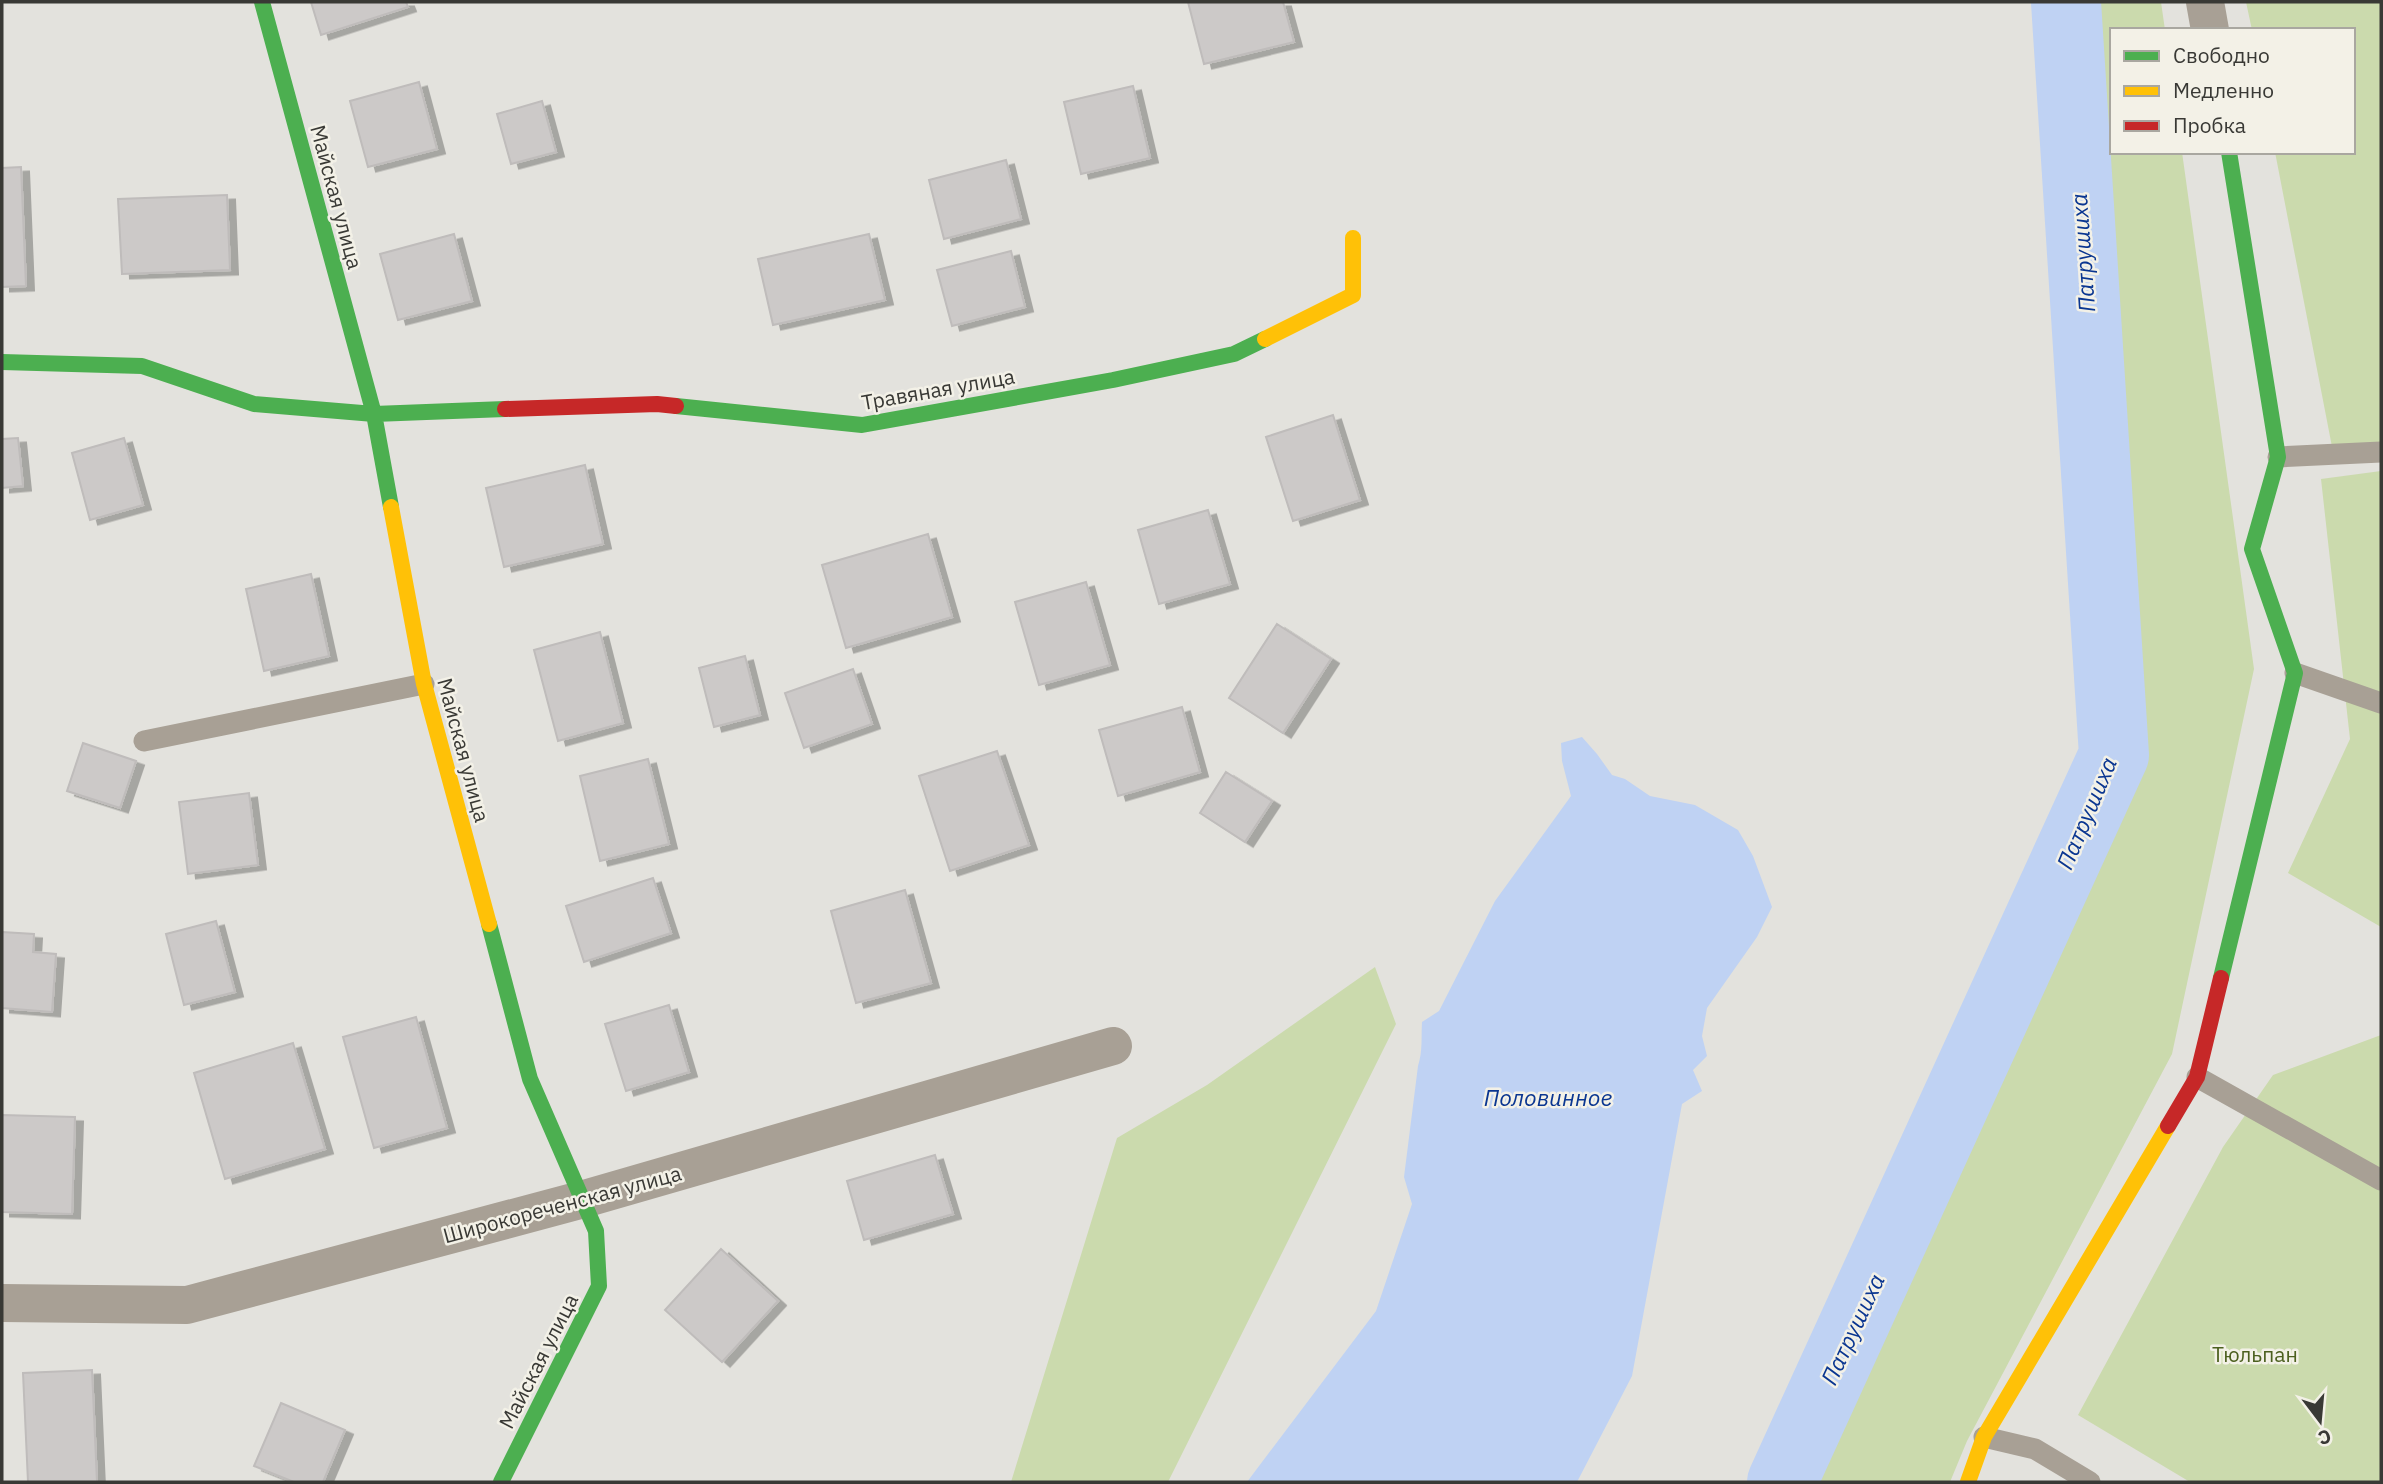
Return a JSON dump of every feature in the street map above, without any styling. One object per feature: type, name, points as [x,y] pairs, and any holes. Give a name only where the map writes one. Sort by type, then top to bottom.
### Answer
[{"type":"street","name":"Майская улица","points":[[262,2],[374,414],[424,684],[530,1079],[596,1231],[599,1286],[501,1482]]},
{"type":"street","points":[[2205,2],[2210,28]]},
{"type":"street","points":[[1968,1482],[1984,1437],[2197,1077],[2295,673],[2252,550],[2278,457],[2229,154]]},
{"type":"street","name":"Травяная улица","points":[[374,414],[656,404],[862,425],[1100,383],[1234,355],[1353,295],[1353,238]]},
{"type":"street","points":[[2,362],[142,366],[254,404],[374,414]]},
{"type":"street","name":"Широкореченская улица","points":[[2,1303],[187,1304],[584,1199],[1113,1046]]},
{"type":"lane","points":[[2278,457],[2381,452]]},
{"type":"lane","points":[[2295,673],[2381,703]]},
{"type":"lane","points":[[145,741],[424,684]]},
{"type":"lane","points":[[2197,1077],[2381,1180]]},
{"type":"lane","points":[[1984,1437],[2035,1449],[2090,1482]]},
{"type":"green space","points":[[2083,2],[2161,2],[2165,28],[2110,28],[2110,154],[2182,154],[2254,669],[2172,1054],[1967,1441],[1950,1482],[1806,1482],[2138,763]]},
{"type":"green space","points":[[2246,2],[2381,2],[2381,446],[2333,452],[2275,154],[2355,154],[2355,28],[2252,28]]},
{"type":"green space","points":[[2381,471],[2381,927],[2288,873],[2350,739],[2321,479]]},
{"type":"green space","points":[[1375,967],[1396,1024],[1168,1482],[1011,1482],[1117,1138],[1207,1085]]},
{"type":"green space","name":"Тюльпан","points":[[2381,1035],[2381,1482],[2190,1482],[2078,1415],[2223,1147],[2273,1075]]},
{"type":"water","name":"Половинное","points":[[1582,737],[1612,775],[1625,779],[1650,796],[1695,805],[1738,830],[1753,856],[1772,907],[1757,937],[1707,1008],[1702,1036],[1707,1056],[1693,1070],[1702,1091],[1682,1104],[1632,1376],[1577,1482],[1247,1482],[1376,1311],[1412,1204],[1404,1177],[1421,1055],[1422,1022],[1439,1011],[1495,901],[1571,796],[1562,761],[1561,743]]},
{"type":"building","points":[[311,2],[406,2],[408,7],[321,35]]},
{"type":"building","points":[[1188,2],[1283,2],[1294,42],[1204,64]]},
{"type":"building","points":[[419,82],[437,149],[368,167],[350,101]]},
{"type":"building","points":[[1133,86],[1150,158],[1081,174],[1064,102]]},
{"type":"building","points":[[542,101],[556,152],[511,164],[497,114]]},
{"type":"building","points":[[1006,160],[1021,219],[944,239],[929,180]]},
{"type":"building","points":[[21,167],[26,286],[2,287],[2,168]]},
{"type":"building","points":[[227,195],[230,270],[122,274],[118,199]]},
{"type":"building","points":[[454,234],[472,301],[398,320],[380,254]]},
{"type":"building","points":[[869,234],[885,300],[773,325],[758,259]]},
{"type":"building","points":[[1011,251],[1025,307],[952,326],[937,270]]},
{"type":"building","points":[[1333,415],[1360,500],[1293,521],[1266,437]]},
{"type":"building","points":[[18,438],[23,486],[2,488],[2,439]]},
{"type":"building","points":[[124,438],[143,505],[90,520],[72,453]]},
{"type":"building","points":[[585,465],[603,544],[504,567],[486,488]]},
{"type":"building","points":[[1208,510],[1230,584],[1159,604],[1138,530]]},
{"type":"building","points":[[928,534],[952,617],[846,648],[822,565]]},
{"type":"building","points":[[311,574],[329,656],[264,671],[246,589]]},
{"type":"building","points":[[1086,582],[1110,665],[1039,685],[1015,602]]},
{"type":"building","points":[[1277,624],[1331,659],[1283,733],[1229,698]]},
{"type":"building","points":[[600,632],[623,723],[558,741],[534,650]]},
{"type":"building","points":[[745,656],[760,715],[714,727],[699,668]]},
{"type":"building","points":[[853,669],[872,724],[804,748],[785,693]]},
{"type":"building","points":[[1182,707],[1200,772],[1118,796],[1099,730]]},
{"type":"building","points":[[83,743],[136,761],[120,808],[67,791]]},
{"type":"building","points":[[997,751],[1029,845],[950,871],[919,776]]},
{"type":"building","points":[[648,759],[669,844],[600,861],[580,776]]},
{"type":"building","points":[[1226,772],[1272,801],[1245,842],[1200,813]]},
{"type":"building","points":[[249,793],[258,865],[188,874],[179,802]]},
{"type":"building","points":[[653,878],[671,933],[584,962],[566,906]]},
{"type":"building","points":[[905,890],[931,983],[856,1003],[831,911]]},
{"type":"building","points":[[216,921],[235,992],[184,1005],[166,934]]},
{"type":"building","points":[[2,932],[34,934],[33,952],[56,954],[52,1012],[2,1008]]},
{"type":"building","points":[[669,1005],[689,1072],[626,1091],[605,1024]]},
{"type":"building","points":[[416,1017],[447,1128],[374,1148],[343,1037]]},
{"type":"building","points":[[293,1043],[325,1149],[225,1179],[194,1073]]},
{"type":"building","points":[[2,1115],[75,1117],[72,1214],[2,1212]]},
{"type":"building","points":[[935,1155],[953,1214],[864,1240],[847,1181]]},
{"type":"building","points":[[721,1249],[778,1301],[722,1362],[665,1310]]},
{"type":"building","points":[[92,1370],[97,1482],[28,1482],[23,1373]]},
{"type":"building","points":[[281,1403],[345,1430],[323,1482],[294,1482],[254,1466]]},
{"type":"waterway","name":"Патрушиха","points":[[1782,1482],[2114,755],[2066,2]]},
{"type":"traffic: fast","points":[[262,2],[374,414],[391,507]]},
{"type":"traffic: fast","points":[[2221,978],[2295,673],[2252,549],[2278,457],[2229,154]]},
{"type":"traffic: fast","points":[[676,406],[862,425],[1113,380],[1234,354],[1265,339]]},
{"type":"traffic: fast","points":[[2,362],[142,366],[254,404],[374,414],[505,409]]},
{"type":"traffic: fast","points":[[489,924],[530,1079],[596,1231],[599,1286],[501,1482]]},
{"type":"traffic: slow","points":[[1265,339],[1353,295],[1353,238]]},
{"type":"traffic: slow","points":[[391,507],[424,684],[489,924]]},
{"type":"traffic: slow","points":[[1968,1482],[1984,1437],[2168,1126]]},
{"type":"traffic: jam","points":[[505,409],[657,404],[676,406]]},
{"type":"traffic: jam","points":[[2168,1126],[2197,1077],[2221,978]]}]
